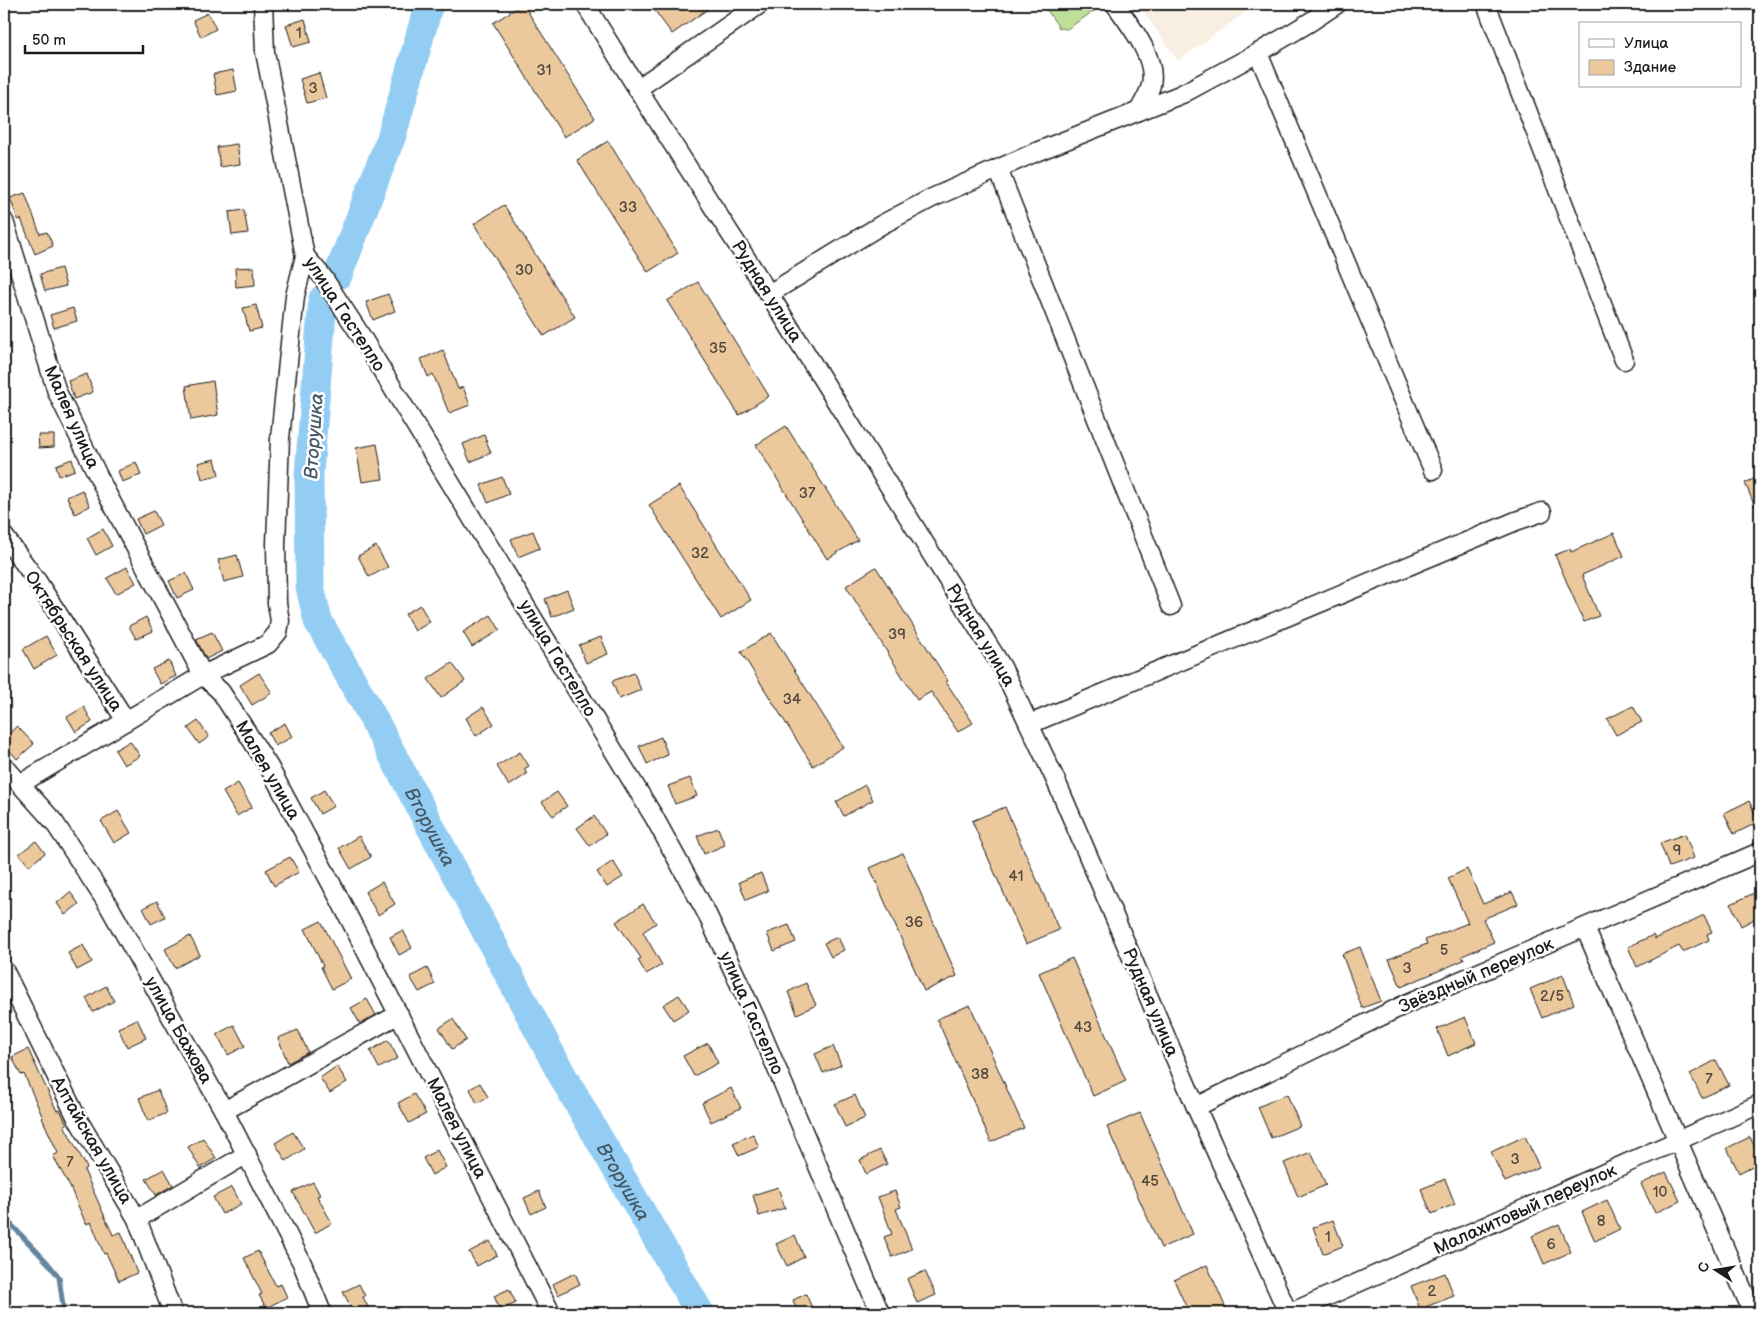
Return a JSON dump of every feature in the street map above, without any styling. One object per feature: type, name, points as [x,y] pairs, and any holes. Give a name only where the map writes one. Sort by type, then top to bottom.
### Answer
[{"type":"street","name":"улица Гастелло","points":[[263,4],[265,52],[305,256],[322,276],[358,331],[659,825],[706,912],[756,1017],[880,1313]]},
{"type":"street","name":"Рудная улица","points":[[585,4],[1002,667],[1056,781],[1196,1107],[1289,1313]]},
{"type":"street","points":[[637,89],[760,4]]},
{"type":"street","points":[[1115,4],[1140,39],[1150,62],[1151,85],[1139,111]]},
{"type":"street","points":[[769,294],[881,225],[932,198],[1182,94],[1258,53],[1337,4]]},
{"type":"street","points":[[1486,4],[1624,360]]},
{"type":"street","points":[[1258,53],[1433,470]]},
{"type":"street","points":[[998,169],[1171,606]]},
{"type":"street","name":"Малея улица","points":[[4,222],[58,392],[110,498],[203,675],[221,692],[269,768],[399,1014],[551,1313]]},
{"type":"street","points":[[20,784],[203,675],[268,644],[278,632],[280,621],[276,544],[280,438],[295,296],[305,256]]},
{"type":"street","points":[[1030,724],[1516,521],[1542,512]]},
{"type":"street","name":"Октябрьская улица","points":[[4,536],[38,581],[126,721]]},
{"type":"street","name":"улица Бажова","points":[[4,766],[54,822],[109,906],[247,1154],[302,1263],[322,1313]]},
{"type":"street","name":"Звёздный переулок","points":[[1196,1107],[1406,1004],[1760,852]]},
{"type":"street","points":[[1585,928],[1753,1313]]},
{"type":"street","name":"Алтайская улица","points":[[4,970],[77,1118],[137,1219],[173,1313]]},
{"type":"street","points":[[224,1111],[399,1014]]},
{"type":"street","name":"Малахитовый переулок","points":[[1289,1313],[1760,1104]]},
{"type":"street","points":[[137,1219],[247,1154]]},
{"type":"shaded area","points":[[1138,4],[1257,4],[1178,61]]},
{"type":"green space","points":[[1043,4],[1098,4],[1097,9],[1067,29],[1059,28]]},
{"type":"building","points":[[523,4],[595,118],[564,137],[493,23]]},
{"type":"building","points":[[650,4],[715,4],[672,34]]},
{"type":"building","points":[[208,13],[216,29],[201,37],[193,20]]},
{"type":"building","points":[[305,19],[311,42],[293,47],[286,25]]},
{"type":"building","points":[[233,70],[237,91],[217,95],[213,74]]},
{"type":"building","points":[[319,73],[326,98],[307,103],[300,79]]},
{"type":"building","points":[[608,141],[678,253],[648,272],[577,160]]},
{"type":"building","points":[[237,144],[240,164],[220,167],[217,147]]},
{"type":"building","points":[[25,193],[40,234],[47,232],[53,246],[35,254],[21,219],[18,220],[10,198]]},
{"type":"building","points":[[504,205],[575,317],[544,336],[474,224]]},
{"type":"building","points":[[244,210],[248,233],[232,235],[229,212]]},
{"type":"building","points":[[254,267],[255,285],[236,287],[235,268]]},
{"type":"building","points":[[61,268],[66,286],[45,291],[40,274]]},
{"type":"building","points":[[698,282],[769,396],[739,415],[667,301]]},
{"type":"building","points":[[388,294],[395,311],[373,320],[366,302]]},
{"type":"building","points":[[256,305],[262,328],[249,331],[243,308]]},
{"type":"building","points":[[73,308],[77,321],[54,328],[50,315]]},
{"type":"building","points":[[443,350],[458,389],[463,387],[470,405],[449,413],[433,374],[428,377],[421,359]]},
{"type":"building","points":[[87,374],[93,392],[74,399],[68,381]]},
{"type":"building","points":[[213,381],[218,415],[191,420],[186,386]]},
{"type":"building","points":[[786,426],[858,540],[827,559],[756,445]]},
{"type":"building","points":[[38,435],[54,435],[54,447],[39,448]]},
{"type":"building","points":[[484,435],[491,453],[470,462],[463,444]]},
{"type":"building","points":[[377,444],[383,479],[362,482],[356,448]]},
{"type":"building","points":[[72,459],[75,470],[59,476],[56,465]]},
{"type":"building","points":[[215,459],[219,475],[202,479],[198,463]]},
{"type":"building","points":[[136,462],[141,475],[122,482],[118,471]]},
{"type":"building","points":[[1760,476],[1760,518],[1745,483]]},
{"type":"building","points":[[502,477],[509,494],[488,503],[481,485]]},
{"type":"building","points":[[679,486],[751,600],[721,619],[649,505]]},
{"type":"building","points":[[82,490],[90,506],[75,514],[67,497]]},
{"type":"building","points":[[154,511],[161,525],[143,534],[136,519]]},
{"type":"building","points":[[103,529],[112,546],[96,555],[87,538]]},
{"type":"building","points":[[533,531],[540,548],[518,557],[511,539]]},
{"type":"building","points":[[1614,533],[1624,556],[1582,575],[1599,616],[1584,622],[1555,555],[1570,549],[1571,552]]},
{"type":"building","points":[[376,546],[388,567],[369,577],[358,556]]},
{"type":"building","points":[[237,555],[243,577],[224,582],[218,560]]},
{"type":"building","points":[[127,567],[136,583],[116,594],[107,578]]},
{"type":"building","points":[[876,567],[973,723],[958,732],[931,692],[917,700],[846,586]]},
{"type":"building","points":[[186,573],[194,590],[177,598],[169,581]]},
{"type":"building","points":[[567,590],[574,608],[552,617],[545,599]]},
{"type":"building","points":[[420,605],[430,622],[415,631],[405,614]]},
{"type":"building","points":[[491,615],[500,630],[472,647],[463,632]]},
{"type":"building","points":[[146,617],[153,631],[136,639],[129,626]]},
{"type":"building","points":[[212,632],[222,651],[206,659],[196,639]]},
{"type":"building","points":[[771,633],[843,747],[813,766],[741,652]]},
{"type":"building","points":[[46,636],[57,655],[34,669],[23,649]]},
{"type":"building","points":[[601,637],[608,654],[586,663],[579,645]]},
{"type":"building","points":[[169,661],[176,676],[160,684],[152,669]]},
{"type":"building","points":[[452,663],[465,681],[441,698],[428,679]]},
{"type":"building","points":[[259,673],[272,693],[252,705],[240,685]]},
{"type":"building","points":[[634,673],[641,690],[619,699],[612,681]]},
{"type":"building","points":[[1633,706],[1642,722],[1616,735],[1607,719]]},
{"type":"building","points":[[84,707],[92,722],[76,732],[67,717]]},
{"type":"building","points":[[483,707],[494,724],[476,736],[466,718]]},
{"type":"building","points":[[198,721],[209,737],[199,744],[188,728]]},
{"type":"building","points":[[285,723],[292,737],[275,746],[268,733]]},
{"type":"building","points":[[17,726],[34,744],[17,759],[4,744],[4,738]]},
{"type":"building","points":[[661,737],[668,755],[647,764],[639,746]]},
{"type":"building","points":[[130,741],[140,756],[124,765],[115,750]]},
{"type":"building","points":[[520,752],[529,766],[524,769],[527,774],[509,786],[497,766]]},
{"type":"building","points":[[690,778],[697,796],[675,804],[668,786]]},
{"type":"building","points":[[238,783],[252,807],[237,816],[223,792]]},
{"type":"building","points":[[865,785],[873,800],[844,816],[836,802]]},
{"type":"building","points":[[324,790],[334,806],[320,814],[311,798]]},
{"type":"building","points":[[557,792],[567,806],[553,816],[542,802]]},
{"type":"building","points":[[1749,801],[1759,822],[1734,834],[1724,813]]},
{"type":"building","points":[[1005,807],[1059,930],[1026,944],[972,821]]},
{"type":"building","points":[[118,811],[131,833],[114,843],[101,821]]},
{"type":"building","points":[[594,816],[606,834],[590,846],[577,828]]},
{"type":"building","points":[[718,828],[725,845],[704,854],[697,836]]},
{"type":"building","points":[[1685,834],[1694,858],[1669,867],[1660,843]]},
{"type":"building","points":[[359,836],[371,857],[351,869],[339,848]]},
{"type":"building","points":[[36,841],[45,853],[29,866],[19,854]]},
{"type":"building","points":[[903,853],[957,976],[924,991],[870,868]]},
{"type":"building","points":[[290,857],[299,872],[274,886],[266,870]]},
{"type":"building","points":[[613,861],[623,877],[607,887],[597,872]]},
{"type":"building","points":[[1467,869],[1483,904],[1512,892],[1518,904],[1483,919],[1494,942],[1462,956],[1464,960],[1401,987],[1389,959],[1427,944],[1425,940],[1468,923],[1448,878]]},
{"type":"building","points":[[761,873],[768,891],[746,900],[739,882]]},
{"type":"building","points":[[382,882],[395,904],[378,915],[365,892]]},
{"type":"building","points":[[70,892],[79,904],[65,915],[57,903]]},
{"type":"building","points":[[1754,893],[1760,906],[1760,916],[1741,926],[1731,904]]},
{"type":"building","points":[[157,901],[165,917],[151,924],[143,908]]},
{"type":"building","points":[[643,904],[656,923],[643,932],[662,965],[646,974],[638,960],[641,958],[616,922]]},
{"type":"building","points":[[1704,915],[1712,932],[1707,934],[1709,940],[1683,952],[1679,946],[1637,967],[1628,947],[1653,935],[1655,939]]},
{"type":"building","points":[[321,921],[351,979],[332,989],[305,929]]},
{"type":"building","points":[[789,925],[796,942],[774,951],[767,933]]},
{"type":"building","points":[[403,930],[412,948],[399,955],[390,937]]},
{"type":"building","points":[[190,936],[200,955],[175,968],[165,949]]},
{"type":"building","points":[[838,937],[844,950],[831,957],[824,943]]},
{"type":"building","points":[[83,945],[92,962],[77,970],[68,953]]},
{"type":"building","points":[[1360,947],[1381,1001],[1362,1008],[1342,954]]},
{"type":"building","points":[[1072,958],[1126,1081],[1093,1096],[1039,973]]},
{"type":"building","points":[[427,968],[435,984],[419,992],[410,977]]},
{"type":"building","points":[[1563,975],[1574,1004],[1542,1018],[1530,989]]},
{"type":"building","points":[[806,983],[816,1005],[797,1014],[788,992]]},
{"type":"building","points":[[106,986],[114,1001],[93,1012],[86,998]]},
{"type":"building","points":[[679,995],[689,1010],[673,1020],[663,1005]]},
{"type":"building","points":[[367,999],[376,1015],[360,1024],[351,1008]]},
{"type":"building","points":[[970,1005],[1024,1128],[991,1142],[937,1019]]},
{"type":"building","points":[[1465,1017],[1476,1043],[1448,1056],[1437,1029]]},
{"type":"building","points":[[137,1019],[146,1038],[127,1047],[118,1028]]},
{"type":"building","points":[[453,1019],[466,1040],[452,1049],[439,1028]]},
{"type":"building","points":[[234,1025],[245,1046],[228,1055],[217,1034]]},
{"type":"building","points":[[298,1030],[308,1052],[288,1063],[278,1038]]},
{"type":"building","points":[[388,1040],[398,1058],[379,1068],[370,1051]]},
{"type":"building","points":[[708,1043],[718,1063],[694,1076],[683,1056]]},
{"type":"building","points":[[833,1046],[841,1065],[823,1073],[815,1054]]},
{"type":"building","points":[[28,1049],[57,1111],[60,1110],[67,1124],[64,1125],[87,1168],[84,1170],[113,1235],[121,1232],[137,1273],[119,1281],[106,1253],[104,1254],[91,1222],[86,1224],[70,1187],[53,1156],[58,1153],[24,1074],[21,1075],[12,1057]]},
{"type":"building","points":[[1716,1060],[1729,1085],[1702,1098],[1690,1074]]},
{"type":"building","points":[[337,1066],[347,1082],[330,1093],[320,1078]]},
{"type":"building","points":[[480,1083],[488,1097],[477,1103],[470,1089]]},
{"type":"building","points":[[731,1088],[741,1108],[711,1122],[702,1103]]},
{"type":"building","points":[[158,1090],[167,1113],[148,1121],[139,1098]]},
{"type":"building","points":[[414,1094],[426,1114],[409,1123],[398,1103]]},
{"type":"building","points":[[1287,1094],[1300,1126],[1271,1138],[1258,1107]]},
{"type":"building","points":[[855,1095],[865,1118],[845,1127],[835,1104]]},
{"type":"building","points":[[1140,1113],[1193,1234],[1161,1248],[1107,1127]]},
{"type":"building","points":[[293,1132],[304,1149],[286,1161],[275,1143]]},
{"type":"building","points":[[753,1134],[759,1147],[739,1156],[733,1143]]},
{"type":"building","points":[[1525,1136],[1539,1167],[1505,1182],[1491,1152]]},
{"type":"building","points":[[1750,1137],[1760,1162],[1739,1173],[1727,1148]]},
{"type":"building","points":[[203,1138],[216,1158],[200,1168],[188,1147]]},
{"type":"building","points":[[437,1150],[446,1167],[432,1175],[423,1158]]},
{"type":"building","points":[[880,1150],[887,1164],[866,1174],[860,1160]]},
{"type":"building","points":[[1311,1152],[1326,1185],[1298,1197],[1284,1163]]},
{"type":"building","points":[[164,1169],[173,1185],[156,1195],[146,1179]]},
{"type":"building","points":[[1666,1172],[1680,1201],[1655,1213],[1641,1184]]},
{"type":"building","points":[[1445,1179],[1455,1204],[1432,1214],[1421,1189]]},
{"type":"building","points":[[313,1182],[320,1195],[317,1196],[332,1223],[315,1233],[293,1192]]},
{"type":"building","points":[[232,1187],[241,1204],[222,1214],[213,1197]]},
{"type":"building","points":[[778,1187],[785,1208],[759,1216],[753,1195]]},
{"type":"building","points":[[539,1191],[546,1207],[531,1214],[524,1198]]},
{"type":"building","points":[[895,1191],[901,1207],[896,1209],[912,1249],[892,1257],[884,1237],[892,1234],[878,1197]]},
{"type":"building","points":[[1607,1200],[1620,1229],[1595,1241],[1582,1212]]},
{"type":"building","points":[[1333,1220],[1343,1246],[1323,1254],[1313,1227]]},
{"type":"building","points":[[1559,1224],[1571,1252],[1544,1264],[1532,1236]]},
{"type":"building","points":[[795,1235],[804,1257],[787,1266],[776,1244]]},
{"type":"building","points":[[490,1241],[497,1255],[477,1266],[469,1252]]},
{"type":"building","points":[[258,1251],[276,1286],[281,1284],[287,1297],[266,1308],[259,1295],[262,1294],[244,1258]]},
{"type":"building","points":[[1207,1265],[1228,1313],[1189,1313],[1174,1280]]},
{"type":"building","points":[[925,1271],[936,1295],[917,1303],[907,1279]]},
{"type":"building","points":[[575,1273],[580,1284],[558,1295],[553,1284]]},
{"type":"building","points":[[1445,1273],[1454,1296],[1420,1309],[1411,1286]]},
{"type":"building","points":[[359,1284],[371,1313],[354,1313],[343,1292]]},
{"type":"building","points":[[509,1289],[516,1303],[500,1310],[494,1296]]},
{"type":"building","points":[[806,1294],[814,1313],[798,1313],[793,1300]]},
{"type":"waterway","name":"Вторушка","points":[[338,275],[392,135],[429,4]]},
{"type":"waterway","name":"Вторушка","points":[[323,299],[309,474],[310,587],[318,621],[365,703],[562,1075],[700,1313]]},
{"type":"waterway","points":[[4,1217],[59,1277],[64,1313]]}]
